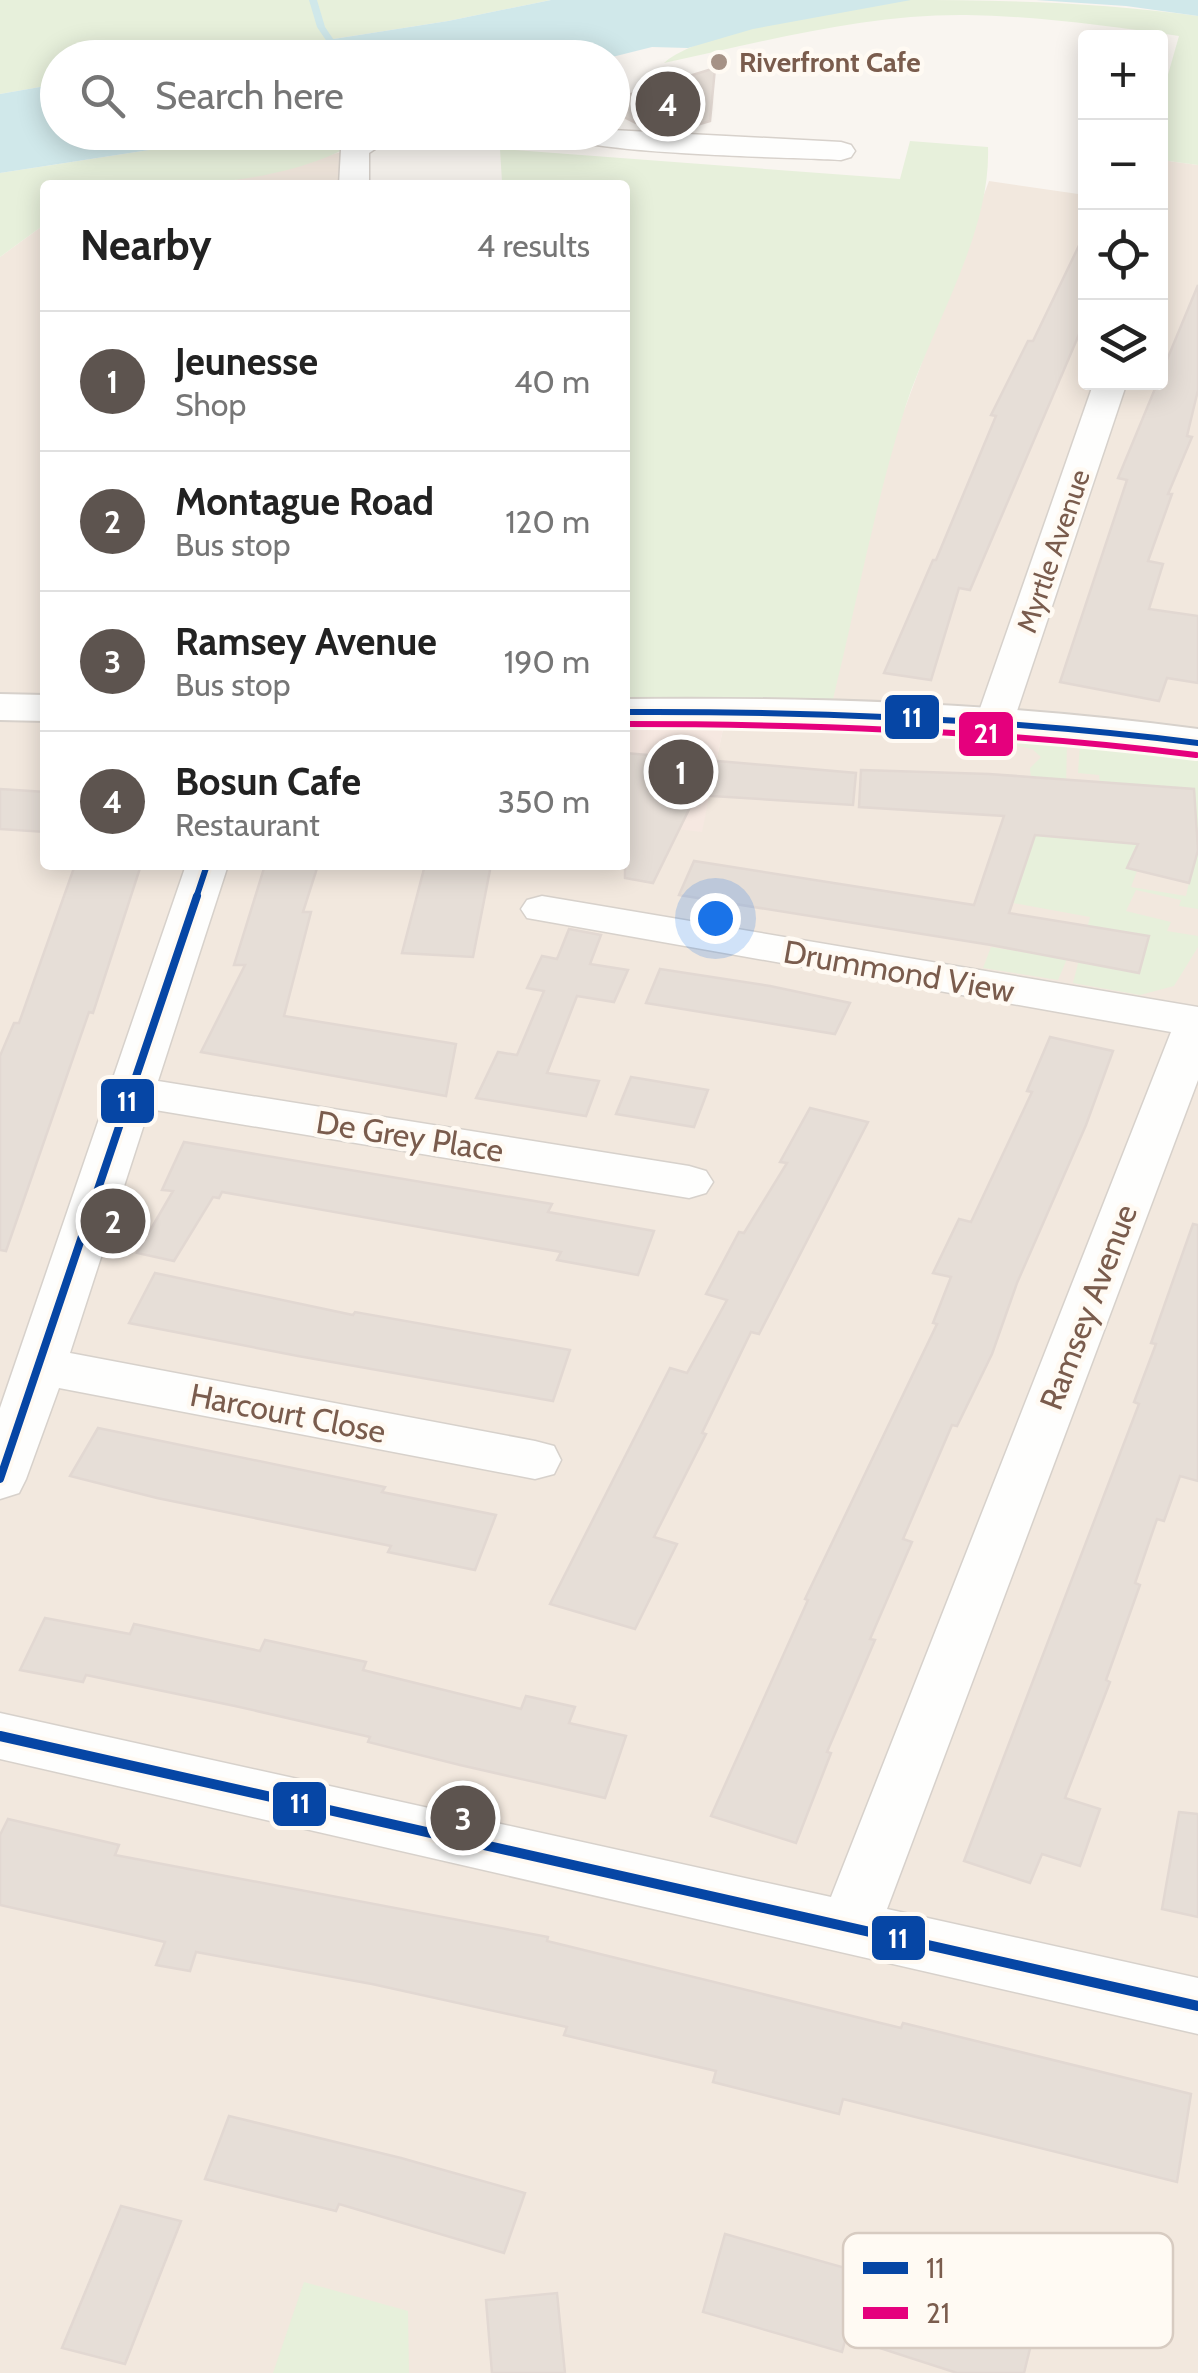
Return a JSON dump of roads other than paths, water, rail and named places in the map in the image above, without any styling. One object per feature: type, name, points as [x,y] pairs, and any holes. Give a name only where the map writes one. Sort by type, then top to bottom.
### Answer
[{"type":"street","points":[[630,140],[841,151]]},
{"type":"street","points":[[354,180],[355,150]]},
{"type":"street","name":"Myrtle Avenue","points":[[996,720],[1108,390]]},
{"type":"street","points":[[0,707],[40,708]]},
{"type":"street","points":[[630,712],[832,712],[996,720],[1198,743]]},
{"type":"street","points":[[0,1478],[41,1366],[205,870]]},
{"type":"street","name":"Drummond View","points":[[542,908],[1198,1022]]},
{"type":"street","name":"Ramsey Avenue","points":[[849,1929],[1198,1022]]},
{"type":"street","name":"De Grey Place","points":[[132,1091],[689,1182]]},
{"type":"street","name":"Harcourt Close","points":[[41,1366],[535,1460]]},
{"type":"street","points":[[0,1736],[1198,2006]]},
{"type":"water","points":[[551,0],[911,0],[753,29],[688,48],[652,47],[630,52],[630,40],[327,40]]},
{"type":"water","points":[[1036,0],[1198,0],[1198,16],[1126,6]]},
{"type":"water","points":[[40,87],[40,150],[150,150],[0,173],[0,94]]},
{"type":"waterway","points":[[313,0],[321,27],[330,40]]},
{"type":"place","name":"Riverfront Cafe","points":[[719,62]]},
{"type":"place","name":"Bosun Cafe","points":[[668,104]]},
{"type":"place","name":"Jeunesse","points":[[681,772]]},
{"type":"place","name":"Montague Road","points":[[113,1221]]},
{"type":"place","name":"Ramsey Avenue","points":[[463,1818]]}]
